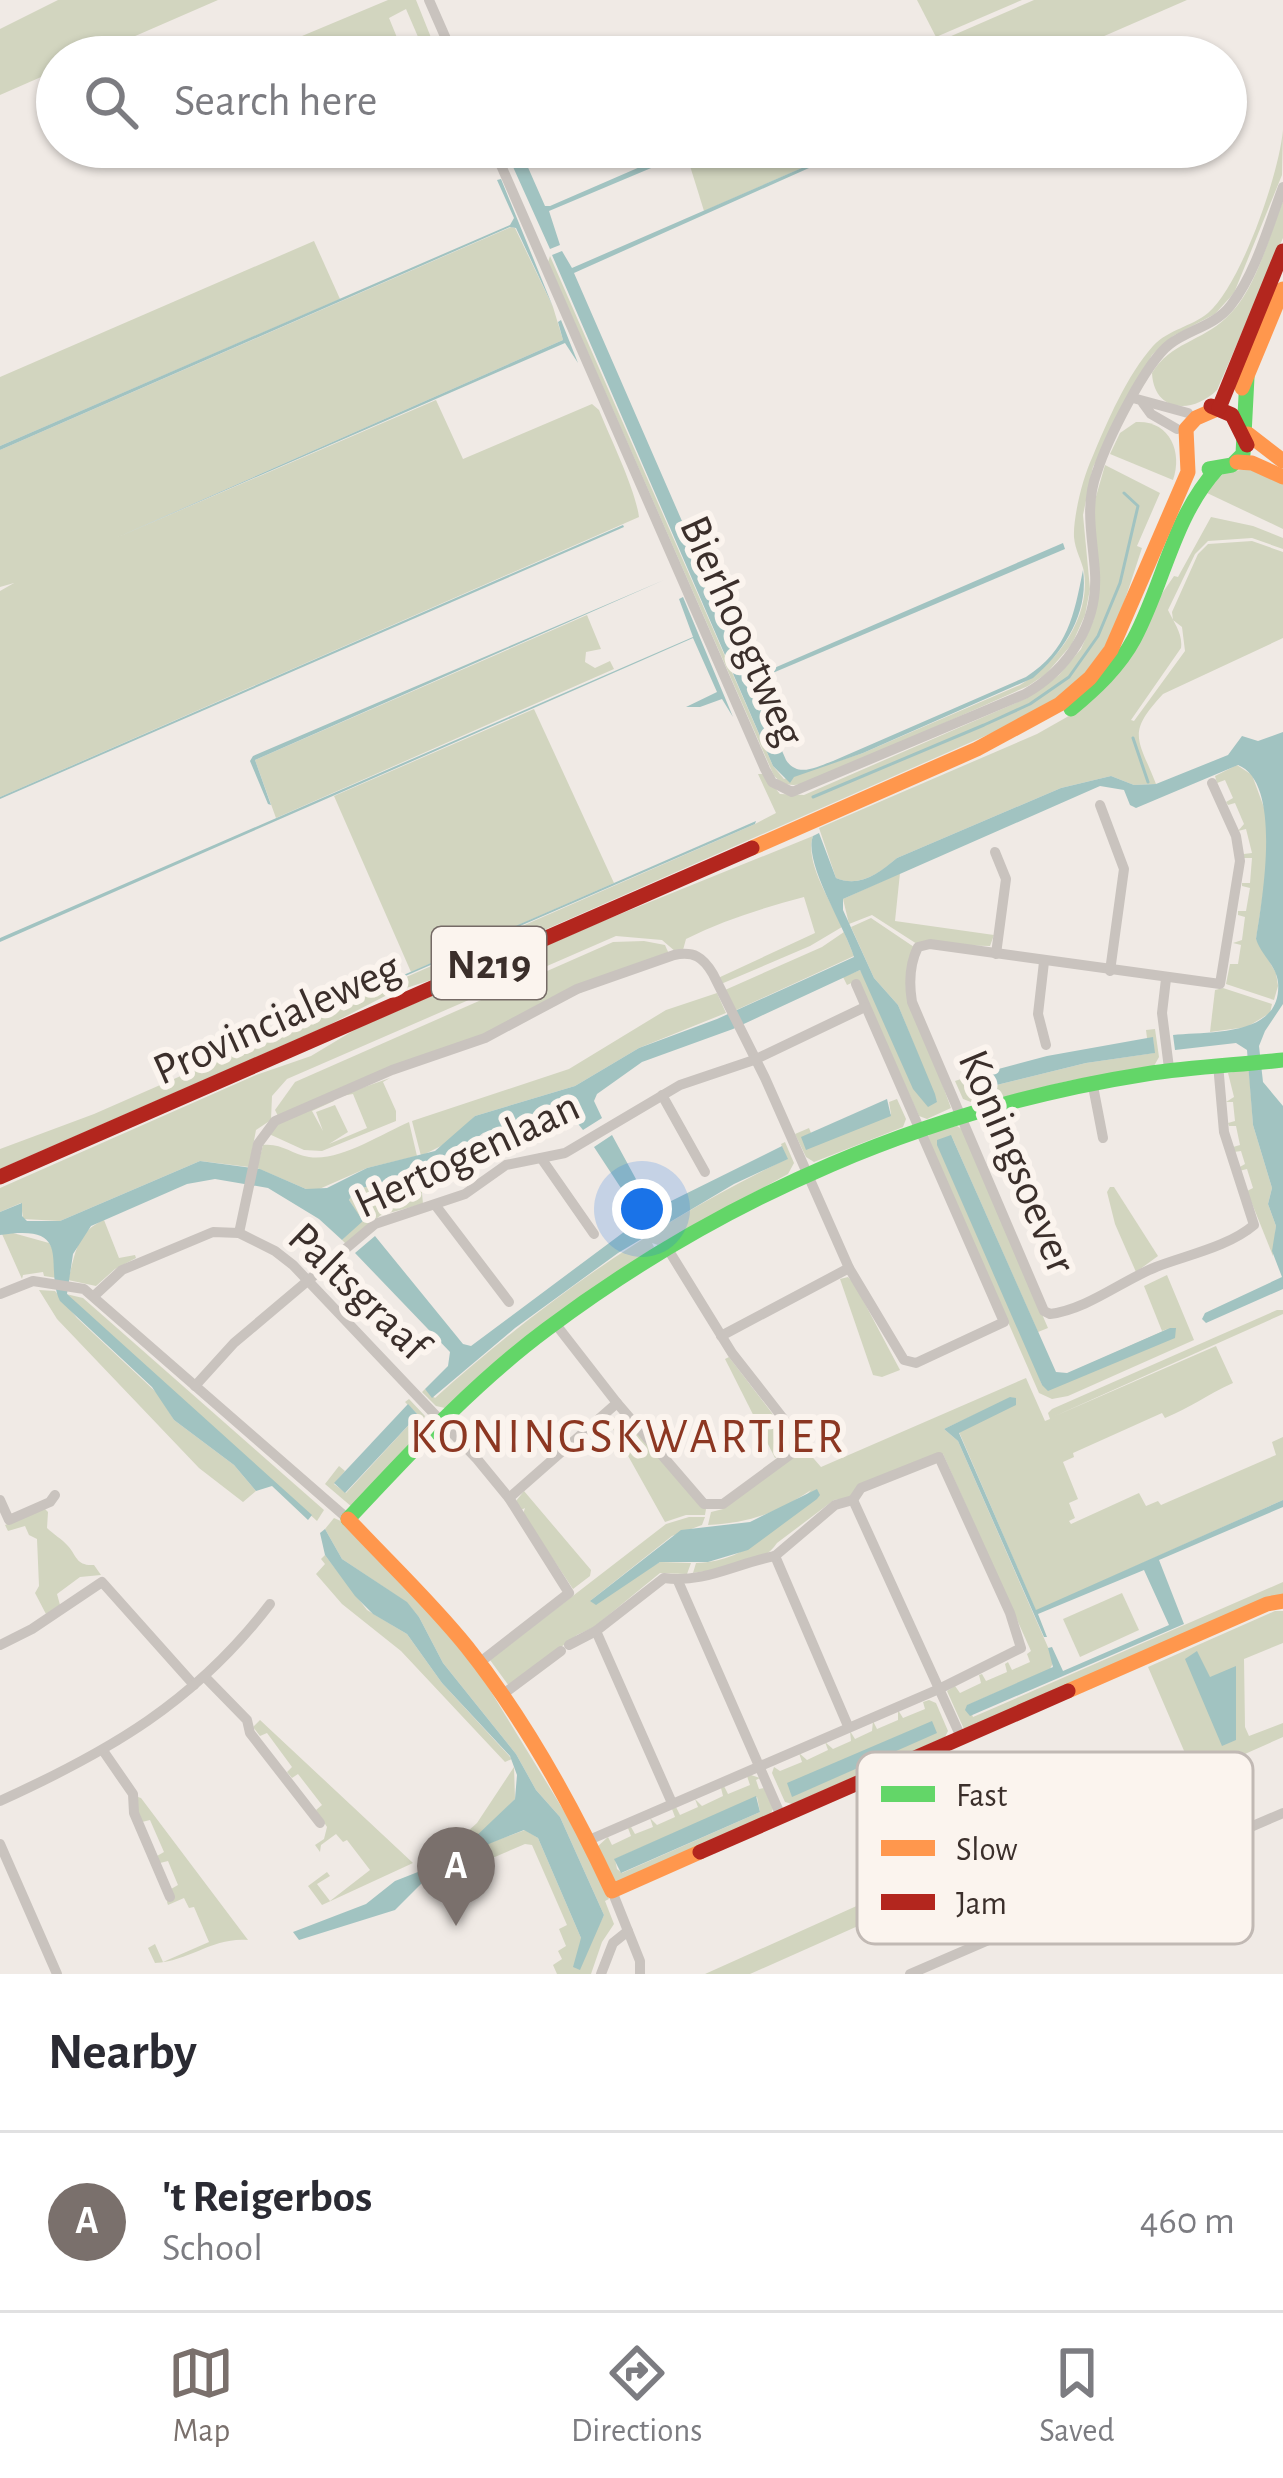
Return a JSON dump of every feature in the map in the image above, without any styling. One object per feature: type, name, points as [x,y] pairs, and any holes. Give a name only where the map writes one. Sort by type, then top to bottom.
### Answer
[{"type":"street","points":[[429,0],[445,36]]},
{"type":"street","name":"Bierhoogtweg","points":[[503,168],[756,748],[772,782],[781,789],[809,788],[1024,694],[1056,672],[1090,617],[1095,585],[1089,517],[1094,480],[1138,401]]},
{"type":"street","points":[[1138,401],[1161,352],[1213,322],[1234,302],[1283,187]]},
{"type":"street","points":[[1237,462],[1243,430],[1240,375],[1283,251]]},
{"type":"street","points":[[1181,432],[1240,375],[1283,289]]},
{"type":"street","points":[[1138,401],[1188,413],[1212,407]]},
{"type":"street","points":[[1138,401],[1181,432]]},
{"type":"street","points":[[1212,407],[1281,460]]},
{"type":"street","points":[[1181,432],[1188,413]]},
{"type":"street","name":"N219","points":[[1211,469],[1211,461],[1231,455],[1243,430]]},
{"type":"street","name":"N219","points":[[1181,432],[1184,454]]},
{"type":"street","points":[[1184,454],[1211,469],[1252,463],[1283,478]]},
{"type":"street","name":"Provincialeweg","points":[[1180,512],[1184,454]]},
{"type":"street","name":"Provincialeweg","points":[[0,1177],[977,749],[1060,704],[1090,678],[1120,635],[1180,512],[1211,469]]},
{"type":"street","points":[[994,852],[1006,879],[996,954],[1220,985],[1240,861],[1236,836],[1212,783]]},
{"type":"street","points":[[1100,805],[1124,869],[1110,971]]},
{"type":"street","name":"Koningsoever","points":[[996,954],[930,944],[918,947],[912,1002],[1044,1311],[1053,1315],[1254,1225],[1224,1132],[1218,1064]]},
{"type":"street","points":[[238,1233],[262,1136],[277,1120],[392,1070],[485,1038],[577,989],[691,953],[706,963],[849,1268],[910,1363],[1004,1322],[856,984]]},
{"type":"street","points":[[1044,962],[1039,1014],[1046,1045]]},
{"type":"street","points":[[1166,979],[1162,1013],[1169,1068]]},
{"type":"street","name":"Hertogenlaan","points":[[195,1386],[234,1343],[376,1224],[465,1194],[506,1165],[565,1153],[662,1095],[754,1060],[865,1007]]},
{"type":"street","points":[[348,1520],[441,1419],[554,1322],[666,1246],[806,1171],[959,1113],[1092,1082],[1169,1068],[1283,1060]]},
{"type":"street","points":[[1092,1082],[1103,1138]]},
{"type":"street","points":[[662,1095],[705,1172]]},
{"type":"street","points":[[541,1158],[594,1234]]},
{"type":"street","points":[[436,1206],[509,1301]]},
{"type":"street","name":"Paltsgraaf","points":[[94,1296],[122,1270],[213,1232],[238,1233],[275,1251],[309,1283],[441,1419],[509,1498],[569,1593],[479,1663]]},
{"type":"street","points":[[554,1322],[704,1504],[723,1504],[791,1454],[796,1435],[721,1336],[666,1246]]},
{"type":"street","points":[[721,1336],[849,1268]]},
{"type":"street","points":[[0,1294],[33,1281],[71,1285],[94,1296],[348,1520],[413,1586],[502,1695],[589,1840],[640,1961],[640,1974]]},
{"type":"street","points":[[509,1498],[617,1403]]},
{"type":"street","points":[[502,1695],[664,1578],[678,1581],[724,1574],[775,1556],[835,1505],[853,1500],[861,1488],[939,1457],[1010,1613],[1021,1648],[589,1840]]},
{"type":"street","points":[[0,1500],[9,1520],[50,1502],[55,1495]]},
{"type":"street","points":[[853,1500],[961,1737]]},
{"type":"street","points":[[775,1556],[848,1726]]},
{"type":"street","points":[[678,1581],[781,1816]]},
{"type":"street","points":[[0,1645],[102,1582],[194,1685]]},
{"type":"street","points":[[927,1752],[1283,1601]]},
{"type":"street","points":[[0,1801],[104,1752],[206,1676],[271,1604]]},
{"type":"street","points":[[596,1630],[672,1803]]},
{"type":"street","points":[[206,1676],[247,1720],[250,1733],[320,1823]]},
{"type":"street","points":[[104,1752],[133,1794],[133,1810],[170,1897]]},
{"type":"street","points":[[612,1891],[857,1783]]},
{"type":"street","points":[[1253,1826],[1283,1813]]},
{"type":"street","points":[[0,1844],[57,1974]]},
{"type":"street","points":[[601,1974],[613,1942],[628,1931]]},
{"type":"street","points":[[910,1974],[980,1944]]},
{"type":"green space","points":[[58,0],[218,0],[135,36],[36,36],[36,79],[0,95],[0,29]]},
{"type":"green space","points":[[388,0],[416,0],[430,36],[418,36],[406,9],[389,18],[396,36],[302,36]]},
{"type":"green space","points":[[917,0],[1022,0],[938,36]]},
{"type":"green space","points":[[1034,0],[1187,0],[1104,36],[951,36]]},
{"type":"green space","points":[[1283,130],[1282,175],[1234,293],[1215,314],[1173,336],[1152,355],[1093,467],[1083,515],[1090,589],[1072,644],[1046,674],[1028,686],[820,778],[796,785],[780,781],[774,776],[548,262],[550,256],[773,766],[784,779],[863,753],[1020,685],[1058,652],[1082,606],[1084,572],[1074,529],[1082,486],[1098,444],[1126,385],[1153,346],[1208,313],[1233,279],[1266,200]]},
{"type":"green space","points":[[691,168],[802,168],[704,211]]},
{"type":"green space","points":[[1283,201],[1283,238],[1217,390],[1186,406],[1167,402],[1154,386],[1152,373],[1168,355],[1217,326],[1236,307],[1253,279]]},
{"type":"green space","points":[[511,227],[553,307],[563,340],[118,537],[436,400],[463,459],[592,404],[622,464],[639,517],[0,797],[0,591],[14,583],[0,587],[0,450]]},
{"type":"green space","points":[[314,241],[340,299],[0,446],[0,377]]},
{"type":"green space","points":[[1136,422],[1157,426],[1171,439],[1176,458],[1173,480],[1110,454],[1120,433]]},
{"type":"green space","points":[[1105,465],[1160,493],[1137,546],[1142,548],[1109,639],[1089,671],[1056,700],[1019,721],[431,980],[391,993],[325,1027],[0,1169],[0,1149],[94,1114],[755,824],[776,813],[758,774],[780,794],[804,795],[1027,698],[1059,675],[1081,649],[1094,619],[1095,500]]},
{"type":"green space","points":[[1251,468],[1283,483],[1283,529],[1205,492],[1224,473]]},
{"type":"green space","points":[[1211,517],[1283,538],[1283,549],[1252,538],[1208,541],[1195,554],[1168,610],[1173,620],[1172,612],[1198,554],[1208,544],[1252,541],[1283,552],[1283,638],[1163,694],[1144,718],[1139,737],[1156,784],[1134,785],[1111,776],[1061,788],[897,858],[869,877],[836,878],[819,828],[1037,734],[1088,702],[1174,576],[1178,577]],"holes":[[[1173,620],[1182,627],[1185,651],[1131,720],[1181,648]]]},
{"type":"green space","points":[[587,615],[601,649],[586,652],[585,662],[595,668],[610,661],[614,669],[276,818],[255,760]]},
{"type":"green space","points":[[534,709],[614,883],[411,972],[334,796]]},
{"type":"green space","points":[[1237,765],[1252,775],[1266,813],[1270,850],[1256,939],[1276,973],[1274,1000],[1226,984],[1230,964],[1238,964],[1241,945],[1233,943],[1242,940],[1245,917],[1238,911],[1246,911],[1250,888],[1242,883],[1250,883],[1252,858],[1244,854],[1252,853],[1246,829],[1238,831],[1244,824],[1235,803],[1226,802],[1233,798],[1225,780],[1217,783],[1215,776]]},
{"type":"green space","points":[[813,836],[815,869],[842,927],[810,946],[721,984],[718,978],[815,933],[804,897],[715,926],[686,939],[683,950],[676,952],[662,940],[616,936],[287,1079],[272,1096],[271,1120],[256,1130],[249,1167],[200,1161],[60,1221],[23,1219],[21,1203],[0,1212],[0,1188],[256,1075],[311,1056],[356,1029],[603,921]]},
{"type":"green space","points":[[900,873],[895,921],[994,935],[990,946],[917,944],[872,915],[849,924],[843,899]]},
{"type":"green space","points":[[871,918],[914,947],[906,985],[951,1108],[927,1119],[919,1116],[858,980],[847,985],[843,977],[860,970],[937,1102],[898,1005],[874,978],[851,927]]},
{"type":"green space","points":[[844,932],[854,956],[734,1011],[725,990],[822,947]]},
{"type":"green space","points":[[613,942],[665,945],[669,954],[484,1035],[278,1116],[275,1110],[295,1082]]},
{"type":"green space","points":[[1223,988],[1272,1004],[1270,1013],[1247,1027],[1210,1032],[1215,990]]},
{"type":"green space","points":[[717,993],[726,1013],[639,1048],[575,1086],[475,1116],[449,1142],[421,1156],[412,1121],[569,1069],[666,1010]]},
{"type":"green space","points":[[1155,1029],[1159,1057],[1154,1066],[976,1104],[963,1099],[955,1081],[961,1079],[968,1092],[1086,1063],[1154,1053],[1153,1038],[1147,1038],[1146,1030]]},
{"type":"green space","points":[[1249,1069],[1253,1125],[1272,1188],[1268,1204],[1276,1226],[1273,1256],[1247,1191],[1253,1188],[1247,1169],[1238,1168],[1245,1164],[1241,1151],[1234,1152],[1233,1147],[1240,1145],[1236,1126],[1228,1123],[1235,1121],[1233,1102],[1226,1102],[1234,1097],[1228,1073]]},
{"type":"green space","points":[[390,1078],[383,1082],[396,1121],[322,1151],[304,1150],[269,1134],[276,1123],[333,1098],[312,1111],[323,1131],[316,1112],[335,1105],[348,1132],[329,1144],[367,1128],[353,1094],[336,1097]]},
{"type":"green space","points":[[897,1099],[906,1119],[903,1127],[814,1162],[806,1157],[795,1134],[809,1128],[811,1133],[801,1138],[891,1114],[889,1102]]},
{"type":"green space","points":[[409,1122],[417,1156],[367,1168],[317,1190],[257,1168],[263,1145],[321,1157],[346,1151]]},
{"type":"green space","points":[[957,1126],[1048,1328],[1038,1332],[951,1135],[1042,1385],[1170,1328],[1162,1331],[1144,1286],[1167,1275],[1194,1340],[1068,1396],[1052,1399],[1039,1393],[927,1137]]},
{"type":"green space","points":[[785,1142],[794,1163],[788,1174],[658,1245],[652,1243],[654,1247],[546,1322],[445,1408],[422,1392],[425,1389],[435,1398],[602,1266],[692,1209],[787,1159],[781,1144]]},
{"type":"green space","points":[[420,1172],[423,1204],[381,1215],[346,1244],[342,1240],[362,1221],[349,1200],[355,1190]]},
{"type":"green space","points":[[1110,1187],[1158,1256],[1136,1272],[1115,1224],[1107,1192]]},
{"type":"green space","points":[[104,1220],[119,1258],[136,1258],[96,1286],[68,1280],[82,1237]]},
{"type":"green space","points":[[2,1234],[49,1243],[57,1256],[57,1278],[43,1272],[22,1279]]},
{"type":"green space","points":[[848,1277],[900,1370],[882,1377],[873,1375],[840,1279]]},
{"type":"green space","points":[[39,1290],[55,1291],[158,1394],[174,1420],[234,1465],[256,1491],[243,1502],[199,1468],[57,1319]]},
{"type":"green space","points":[[66,1294],[83,1298],[324,1510],[317,1521]]},
{"type":"green space","points":[[1277,1310],[1283,1314],[1055,1416],[1216,1346],[1233,1383],[1175,1414],[1165,1418],[1162,1413],[1073,1453],[1074,1457],[1063,1462],[1078,1499],[1069,1503],[1075,1518],[1069,1521],[1139,1493],[1146,1506],[1158,1501],[1161,1505],[1276,1455],[1272,1442],[1283,1437],[1283,1500],[1036,1611],[959,1432],[1013,1397],[944,1429],[958,1441],[1054,1661],[1050,1669],[968,1705],[973,1717],[1283,1582],[1283,1595],[964,1729],[947,1691],[955,1686],[960,1693],[981,1683],[979,1675],[986,1681],[1007,1672],[1008,1662],[1012,1670],[1030,1662],[1027,1654],[1031,1651],[943,1454],[848,1498],[834,1500],[761,1557],[739,1566],[693,1573],[696,1563],[747,1549],[811,1490],[762,1515],[708,1525],[711,1512],[723,1509],[794,1456],[801,1444],[821,1467],[1026,1378],[1045,1421],[1052,1409]]},
{"type":"green space","points":[[729,1357],[791,1438],[789,1448],[775,1458],[725,1359]]},
{"type":"green space","points":[[409,1399],[425,1416],[423,1430],[352,1507],[325,1484],[339,1466],[345,1471],[334,1484],[346,1493],[418,1415],[405,1402]]},
{"type":"green space","points":[[621,1415],[706,1509],[705,1515],[665,1522],[608,1420]]},
{"type":"green space","points":[[524,1491],[591,1570],[573,1589],[523,1514],[525,1508],[521,1510],[516,1501]]},
{"type":"green space","points":[[44,1508],[47,1528],[80,1562],[94,1565],[101,1575],[80,1577],[57,1594],[60,1605],[46,1614],[35,1593],[39,1586],[37,1539],[25,1526],[8,1531],[5,1525]]},
{"type":"green space","points":[[705,1517],[702,1525],[672,1536],[590,1601],[660,1562],[691,1563],[687,1574],[660,1573],[594,1627],[509,1686],[490,1660],[666,1524]]},
{"type":"green space","points":[[334,1518],[434,1617],[482,1677],[586,1847],[609,1899],[605,1901],[614,1924],[591,1974],[557,1974],[553,1965],[562,1959],[558,1951],[566,1946],[559,1929],[567,1925],[532,1845],[469,1868],[463,1864],[457,1841],[477,1823],[514,1767],[515,1799],[470,1847],[525,1830],[538,1838],[581,1938],[597,1929],[604,1915],[560,1817],[443,1663],[419,1617],[406,1602],[342,1559],[325,1529]]},
{"type":"green space","points":[[325,1555],[367,1610],[407,1634],[442,1683],[512,1759],[505,1762],[401,1651],[342,1604],[316,1574],[325,1564],[321,1559]]},
{"type":"green space","points":[[1122,1593],[1139,1630],[1080,1657],[1063,1619]]},
{"type":"green space","points":[[1283,1611],[1283,1643],[1244,1659],[1249,1736],[1283,1723],[1283,1737],[1249,1752],[1185,1752],[1148,1667]]},
{"type":"green space","points":[[923,1702],[936,1703],[948,1731],[945,1737],[911,1752],[857,1752],[857,1776],[792,1804],[785,1802],[772,1773],[774,1767],[780,1771],[802,1762],[799,1753],[807,1760],[828,1750],[825,1742],[833,1749],[851,1741],[850,1731],[855,1739],[872,1731],[873,1721],[877,1729],[898,1720],[898,1710],[903,1718],[925,1709]]},
{"type":"green space","points":[[260,1720],[413,1863],[322,1905],[308,1886],[327,1872],[330,1876],[317,1884],[330,1901],[370,1870],[347,1840],[343,1842],[336,1834],[321,1845],[320,1852],[315,1845],[324,1839],[327,1827],[316,1810],[322,1805],[298,1774],[292,1778],[287,1772],[292,1767],[267,1733],[260,1736],[253,1727]]},
{"type":"green space","points":[[747,1776],[760,1778],[756,1780],[759,1789],[764,1788],[773,1809],[770,1815],[615,1884],[597,1847],[608,1837],[612,1845],[631,1836],[628,1828],[635,1834],[653,1827],[650,1818],[657,1825],[675,1817],[672,1809],[676,1807],[680,1815],[698,1807],[695,1799],[702,1806],[723,1796],[724,1786],[728,1794],[750,1785]],"holes":[[[757,1797],[760,1812],[622,1873],[617,1869],[615,1859]]]},
{"type":"green space","points":[[138,1797],[248,1940],[224,1942],[163,1962],[209,1942],[194,1907],[189,1908],[184,1898],[168,1905],[171,1889],[178,1885],[168,1861],[160,1863],[157,1856],[164,1852],[150,1820],[142,1822],[136,1808]]},
{"type":"green space","points":[[857,1906],[857,1926],[750,1974],[705,1974]]},
{"type":"green space","points":[[155,1944],[163,1962],[155,1963],[148,1948]]},
{"type":"water","points":[[513,168],[528,168],[545,206],[550,206],[638,168],[651,168],[549,211],[560,245],[550,249]]},
{"type":"water","points":[[809,168],[574,273],[791,765],[802,770],[820,766],[1026,677],[1060,643],[1072,617],[1083,570],[1078,616],[1055,656],[1033,678],[863,753],[794,777],[790,783],[773,766],[552,255],[562,251],[572,268]]},
{"type":"water","points":[[501,179],[553,307],[516,228],[510,227],[0,450],[0,446],[510,225],[514,218],[497,180]]},
{"type":"water","points":[[561,320],[578,363],[565,343],[118,537],[563,340]]},
{"type":"water","points":[[624,527],[0,799],[0,797]]},
{"type":"water","points":[[1063,543],[1065,549],[761,678],[760,674]]},
{"type":"water","points":[[664,580],[255,760],[268,804],[250,761],[253,756]]},
{"type":"water","points":[[683,597],[733,717],[722,699],[686,707],[717,692],[693,638],[0,942],[0,938],[693,637],[679,599]]},
{"type":"water","points":[[1283,732],[1283,1004],[1259,1046],[1263,1082],[1283,1106],[1283,1289],[1206,1323],[1205,1313],[1282,1277],[1272,1251],[1276,1226],[1268,1204],[1272,1188],[1253,1125],[1247,1050],[1236,1043],[1175,1050],[1173,1035],[1240,1028],[1268,1013],[1276,1000],[1277,976],[1256,939],[1265,872],[1265,818],[1252,776],[1238,765],[1136,808],[1124,790],[1100,786],[843,899],[843,910],[874,978],[898,1005],[935,1094],[937,1102],[928,1107],[913,1089],[860,970],[733,1029],[642,1062],[597,1094],[594,1101],[602,1118],[583,1130],[566,1109],[557,1108],[483,1133],[451,1159],[427,1170],[355,1190],[349,1200],[363,1221],[342,1240],[319,1219],[268,1188],[215,1179],[187,1184],[91,1226],[73,1254],[67,1294],[312,1515],[308,1520],[272,1486],[256,1491],[234,1465],[174,1420],[152,1387],[60,1301],[48,1241],[24,1233],[0,1235],[0,1212],[22,1203],[27,1221],[60,1221],[200,1161],[260,1169],[306,1189],[327,1188],[367,1168],[435,1151],[475,1116],[575,1086],[639,1048],[717,1019],[854,957],[814,861],[811,847],[813,836],[819,833],[836,878],[861,880],[897,858],[1061,788],[1111,776],[1134,785],[1156,784],[1228,755],[1242,736],[1258,741]]},
{"type":"water","points":[[756,821],[755,824],[257,1039]]},
{"type":"water","points":[[1153,1037],[1155,1053],[1086,1063],[968,1092],[961,1079],[1047,1056]]},
{"type":"water","points":[[887,1099],[891,1116],[806,1150],[801,1137]]},
{"type":"water","points":[[612,1135],[649,1203],[657,1208],[782,1146],[788,1159],[734,1184],[618,1253],[515,1328],[432,1398],[425,1389],[448,1366],[450,1352],[355,1253],[375,1236],[463,1344],[471,1346],[636,1223],[636,1211],[594,1147]]},
{"type":"water","points":[[951,1135],[1056,1372],[1067,1373],[1170,1328],[1176,1328],[1175,1338],[1048,1391],[937,1145],[937,1140]]},
{"type":"water","points":[[1016,1398],[1016,1405],[959,1433],[1036,1610],[1283,1500],[1283,1507],[1159,1560],[1184,1624],[970,1716],[967,1705],[1053,1667],[1048,1648],[1052,1647],[1063,1671],[1169,1625],[1144,1570],[1038,1614],[1044,1637],[958,1441],[944,1429]]},
{"type":"water","points":[[408,1404],[418,1415],[345,1493],[334,1483]]},
{"type":"water","points":[[817,1489],[817,1499],[748,1550],[708,1562],[660,1562],[596,1605],[590,1601],[681,1530],[750,1522]]},
{"type":"water","points":[[325,1529],[342,1559],[407,1602],[443,1663],[560,1817],[604,1915],[580,1970],[573,1967],[581,1938],[538,1838],[524,1830],[476,1849],[470,1847],[515,1799],[517,1775],[510,1756],[442,1683],[407,1634],[373,1614],[355,1596],[325,1555],[320,1533]]},
{"type":"water","points":[[1197,1651],[1210,1677],[1236,1666],[1236,1740],[1222,1746],[1185,1659]]},
{"type":"water","points":[[932,1721],[937,1733],[894,1752],[860,1752]]},
{"type":"water","points":[[857,1753],[857,1768],[792,1797],[787,1783]]},
{"type":"water","points":[[756,1796],[760,1812],[621,1873],[614,1859]]},
{"type":"water","points":[[423,1870],[429,1876],[395,1910],[299,1940],[293,1932],[366,1904],[395,1881]]},
{"type":"waterway","points":[[813,797],[1030,704],[1069,677],[1098,636],[1120,583],[1138,506],[1124,493]]},
{"type":"waterway","points":[[1133,738],[1148,782]]},
{"type":"traffic: fast","points":[[1209,469],[1232,465],[1243,454],[1247,377]]},
{"type":"traffic: fast","points":[[1071,709],[1128,649],[1190,508],[1217,469]]},
{"type":"traffic: fast","points":[[348,1519],[443,1420],[520,1350],[614,1282],[756,1199],[907,1135],[985,1110],[1146,1074],[1283,1060]]},
{"type":"traffic: slow","points":[[1242,388],[1283,289]]},
{"type":"traffic: slow","points":[[752,848],[977,749],[1060,704],[1090,678],[1111,650],[1188,472],[1186,429],[1196,418],[1219,408]]},
{"type":"traffic: slow","points":[[1248,434],[1283,461]]},
{"type":"traffic: slow","points":[[1237,462],[1252,463],[1283,477]]},
{"type":"traffic: slow","points":[[348,1519],[438,1613],[489,1675],[547,1764],[612,1891],[700,1852]]},
{"type":"traffic: slow","points":[[1068,1691],[1283,1601]]},
{"type":"traffic: jam","points":[[1219,408],[1283,251]]},
{"type":"traffic: jam","points":[[1211,406],[1232,415],[1247,445]]},
{"type":"traffic: jam","points":[[0,1177],[752,848]]},
{"type":"traffic: jam","points":[[929,1752],[1068,1691]]},
{"type":"traffic: jam","points":[[700,1852],[857,1783]]},
{"type":"place","name":"'t Reigerbos","points":[[456,1926]]},
{"type":"district","name":"KONINGSKWARTIER","points":[[628,1435]]}]
